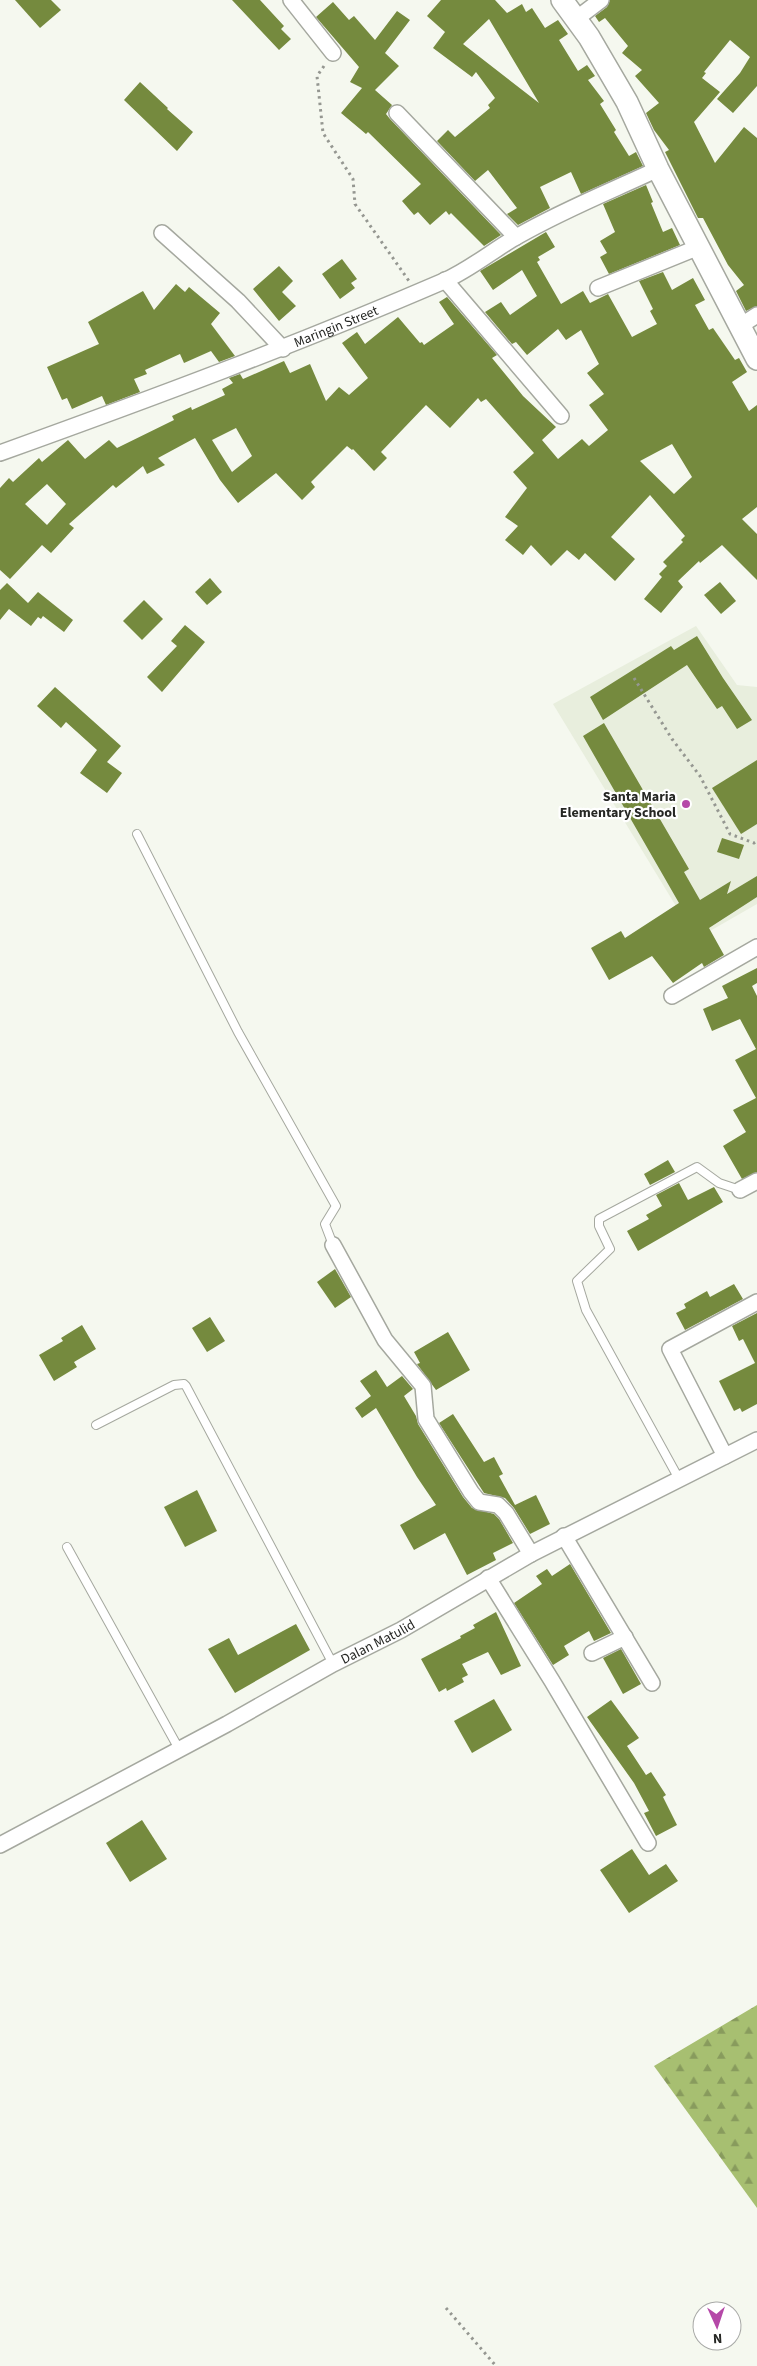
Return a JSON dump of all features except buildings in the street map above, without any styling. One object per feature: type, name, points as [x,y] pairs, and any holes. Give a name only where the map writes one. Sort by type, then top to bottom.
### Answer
[{"type":"street","points":[[292,0],[333,53]]},
{"type":"street","points":[[562,0],[589,37],[626,102],[658,169],[699,247],[748,321],[757,360]]},
{"type":"street","points":[[576,19],[601,0]]},
{"type":"street","points":[[397,113],[516,236]]},
{"type":"street","name":"Maringin Street","points":[[0,453],[282,348],[445,280],[464,271],[516,236],[568,209],[658,169]]},
{"type":"street","points":[[162,234],[238,301],[282,348]]},
{"type":"street","points":[[598,288],[699,247]]},
{"type":"street","points":[[445,280],[561,416]]},
{"type":"street","points":[[672,996],[757,946]]},
{"type":"street","points":[[740,1190],[757,1181]]},
{"type":"street","points":[[333,1245],[385,1340],[423,1386],[426,1419],[471,1492],[479,1502],[498,1505],[506,1513],[531,1554]]},
{"type":"street","points":[[725,1456],[670,1349],[757,1302]]},
{"type":"street","name":"Dalan Matulid","points":[[0,1845],[227,1724],[333,1664],[401,1630],[488,1578],[564,1536],[757,1440]]},
{"type":"street","points":[[564,1536],[652,1683]]},
{"type":"street","points":[[488,1578],[552,1681],[648,1844]]},
{"type":"street","points":[[592,1653],[625,1637]]},
{"type":"lane","points":[[137,834],[238,1032],[336,1206],[325,1224],[333,1245]]},
{"type":"lane","points":[[679,1479],[586,1310],[577,1281],[610,1250],[599,1226],[599,1219],[697,1167],[719,1183],[740,1190]]},
{"type":"lane","points":[[96,1425],[174,1385],[184,1384],[186,1386],[333,1664]]},
{"type":"lane","points":[[67,1547],[178,1749]]},
{"type":"path","points":[[333,53],[317,76],[323,133],[353,179],[355,204],[416,292]]},
{"type":"path","points":[[634,678],[672,739],[700,776],[730,834],[754,843],[757,841]]},
{"type":"path","points":[[446,2308],[496,2366]]},
{"type":"shaded area","name":"Santa Maria Elementary School","points":[[696,626],[737,685],[757,687],[757,904],[696,939],[553,704]]},
{"type":"green space","points":[[757,2005],[757,2208],[654,2066]]},
{"type":"place","name":"Santa Maria Elementary School","points":[[686,804]]}]
